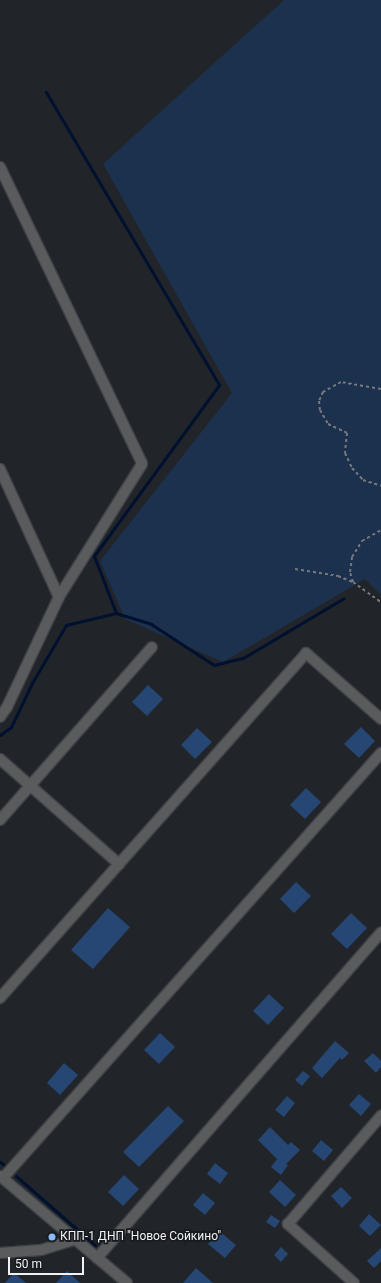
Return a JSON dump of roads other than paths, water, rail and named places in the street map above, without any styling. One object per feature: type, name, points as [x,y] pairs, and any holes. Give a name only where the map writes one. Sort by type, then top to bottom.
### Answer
[{"type":"street","points":[[0,167],[142,464],[59,597],[7,707],[0,717]]},
{"type":"street","points":[[0,469],[59,597]]},
{"type":"street","points":[[0,820],[152,646]]},
{"type":"street","points":[[0,998],[306,653],[381,719]]},
{"type":"street","points":[[127,1283],[74,1240],[1,1177],[381,753]]},
{"type":"street","points":[[0,760],[119,864]]},
{"type":"street","points":[[97,1258],[381,932]]},
{"type":"street","points":[[354,1283],[288,1224],[381,1116]]},
{"type":"street","points":[[0,1254],[41,1250],[74,1240]]},
{"type":"waterway","points":[[46,92],[219,385],[94,556],[116,613]]},
{"type":"waterway","points":[[0,735],[11,727],[32,683],[66,625],[116,613],[151,624],[214,665],[243,658],[344,598]]},
{"type":"waterway","points":[[16,1176],[95,1245]]},
{"type":"place","name":"КПП-1 ДНП \"Новое Сойкино\"","points":[[52,1237]]}]
